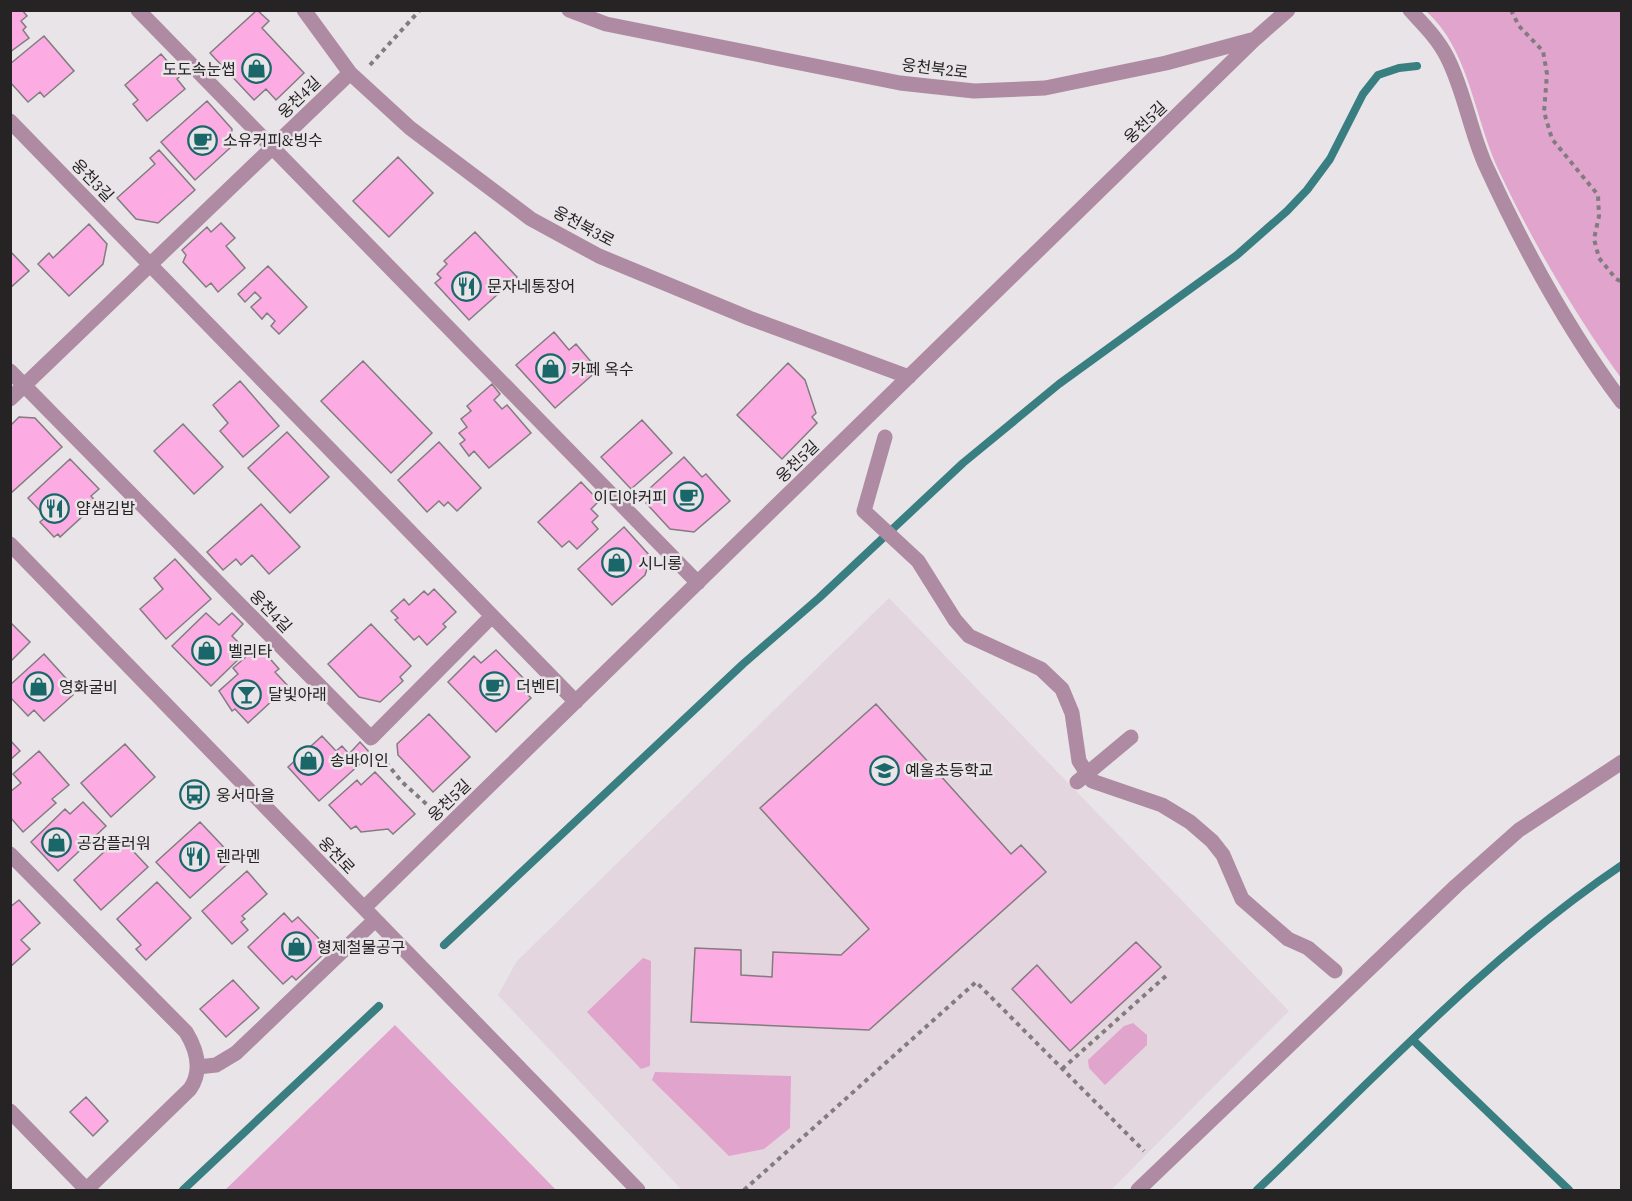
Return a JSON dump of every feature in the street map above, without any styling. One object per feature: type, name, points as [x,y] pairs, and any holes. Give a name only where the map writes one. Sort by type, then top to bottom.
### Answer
[{"type":"street","points":[[138,10],[698,583]]},
{"type":"street","name":"웅천북3로","points":[[304,10],[353,76],[410,128],[531,219],[599,256],[749,318],[909,377]]},
{"type":"street","name":"웅천북2로","points":[[569,10],[606,24],[787,61],[900,83],[974,91],[1045,88],[1110,76],[1256,39],[1288,10]]},
{"type":"street","points":[[1410,10],[1431,32],[1448,58],[1485,163],[1548,287],[1603,377],[1622,402]]},
{"type":"street","name":"웅천5길","points":[[364,908],[1256,39]]},
{"type":"street","name":"웅천4길","points":[[10,399],[272,147],[353,76]]},
{"type":"street","name":"웅천3길","points":[[10,121],[150,265]]},
{"type":"street","points":[[150,265],[576,702]]},
{"type":"street","points":[[10,371],[24,385]]},
{"type":"street","name":"웅천4길","points":[[24,385],[371,738]]},
{"type":"street","points":[[885,437],[864,511],[918,561],[955,620],[969,636],[1041,669],[1062,689],[1072,713],[1081,779]]},
{"type":"street","name":"웅천로","points":[[10,544],[638,1191]]},
{"type":"street","points":[[371,738],[492,616]]},
{"type":"street","points":[[1081,779],[1131,737]]},
{"type":"street","points":[[1138,1191],[1456,886],[1519,830],[1622,762]]},
{"type":"street","points":[[1081,779],[1162,805],[1190,822],[1212,841],[1223,855],[1242,899],[1288,939],[1308,948],[1335,971]]},
{"type":"street","points":[[10,854],[186,1032],[195,1049],[198,1067],[193,1085],[186,1094],[87,1190],[10,1111]]},
{"type":"street","points":[[198,1067],[216,1065],[236,1053],[375,920]]},
{"type":"path","points":[[353,76],[420,10]]},
{"type":"path","points":[[1511,10],[1519,26],[1543,51],[1547,74],[1544,112],[1552,139],[1598,195],[1599,216],[1594,239],[1599,258],[1616,279],[1622,282]]},
{"type":"path","points":[[371,738],[382,759],[449,825]]},
{"type":"path","points":[[1062,1069],[1168,974]]},
{"type":"path","points":[[744,1191],[976,982],[1144,1151]]},
{"type":"shaded area","points":[[1426,11],[1621,11],[1621,378],[1571,303],[1526,225],[1490,151],[1462,65],[1441,27]]},
{"type":"shaded area","name":"예울초등학교","points":[[889,598],[1289,1011],[1111,1190],[682,1190],[498,995],[517,961]]},
{"type":"shaded area","points":[[643,958],[651,961],[650,1066],[641,1069],[587,1012]]},
{"type":"shaded area","points":[[1133,1023],[1147,1035],[1147,1045],[1105,1085],[1089,1068],[1088,1060],[1124,1026]]},
{"type":"shaded area","points":[[395,1025],[556,1190],[225,1190]]},
{"type":"shaded area","points":[[655,1072],[791,1076],[790,1128],[764,1149],[729,1156],[652,1080]]},
{"type":"building","points":[[10,10],[22,10],[27,16],[21,21],[26,27],[23,30],[29,38],[10,52]]},
{"type":"building","points":[[257,10],[269,21],[262,28],[304,73],[276,100],[266,89],[254,100],[210,53]]},
{"type":"building","points":[[44,36],[74,71],[44,97],[40,92],[28,102],[10,82],[10,64]]},
{"type":"building","points":[[161,54],[180,76],[177,79],[185,89],[147,121],[133,104],[138,100],[125,85]]},
{"type":"building","points":[[207,101],[232,129],[230,148],[195,180],[161,142]]},
{"type":"building","points":[[159,150],[195,190],[158,223],[136,219],[117,198],[155,164],[150,158]]},
{"type":"building","points":[[398,157],[433,193],[389,237],[353,201]]},
{"type":"building","points":[[221,223],[235,238],[226,246],[245,268],[218,292],[211,283],[206,287],[183,262],[186,255],[182,250],[207,227],[211,232]]},
{"type":"building","points":[[89,224],[107,244],[103,264],[69,296],[38,264],[49,253],[53,258]]},
{"type":"building","points":[[475,232],[517,277],[469,320],[435,283],[441,278],[437,274],[447,264],[444,261]]},
{"type":"building","points":[[10,251],[29,271],[10,288]]},
{"type":"building","points":[[268,266],[307,307],[279,334],[271,326],[275,321],[267,313],[262,319],[251,307],[261,298],[255,292],[245,302],[238,294]]},
{"type":"building","points":[[554,332],[569,350],[576,344],[598,370],[555,408],[516,365]]},
{"type":"building","points":[[363,361],[432,433],[391,473],[321,401]]},
{"type":"building","points":[[788,363],[805,380],[816,413],[812,417],[817,423],[782,459],[737,415]]},
{"type":"building","points":[[240,381],[279,426],[243,457],[220,431],[228,423],[213,405]]},
{"type":"building","points":[[492,384],[500,394],[494,400],[502,409],[507,405],[531,433],[489,468],[474,451],[469,456],[460,444],[465,440],[459,433],[467,427],[461,419],[471,411],[467,406]]},
{"type":"building","points":[[19,417],[35,418],[62,447],[11,493],[10,426]]},
{"type":"building","points":[[642,420],[672,453],[631,489],[601,457]]},
{"type":"building","points":[[183,424],[223,467],[194,494],[154,451]]},
{"type":"building","points":[[287,432],[329,477],[290,513],[248,468]]},
{"type":"building","points":[[439,442],[481,488],[457,511],[448,502],[444,506],[439,501],[427,512],[398,480]]},
{"type":"building","points":[[684,457],[702,477],[706,474],[730,501],[694,532],[670,529],[646,503],[654,496],[649,489]]},
{"type":"building","points":[[70,459],[99,489],[91,496],[97,503],[60,537],[58,534],[54,537],[40,522],[46,517],[28,498]]},
{"type":"building","points":[[581,482],[599,501],[591,509],[598,516],[592,522],[598,529],[577,549],[569,541],[562,547],[538,522]]},
{"type":"building","points":[[261,504],[300,547],[269,574],[252,555],[241,565],[236,559],[223,570],[207,552]]},
{"type":"building","points":[[624,527],[651,557],[645,575],[612,605],[578,569]]},
{"type":"building","points":[[175,559],[211,599],[166,639],[140,609],[163,589],[154,578]]},
{"type":"building","points":[[434,589],[456,612],[443,624],[446,627],[427,645],[419,636],[414,640],[395,620],[398,618],[391,611],[404,599],[409,605],[424,591],[428,595]]},
{"type":"building","points":[[206,613],[219,625],[232,613],[243,624],[232,636],[247,651],[211,686],[172,646]]},
{"type":"building","points":[[10,622],[30,642],[10,662]]},
{"type":"building","points":[[371,624],[411,666],[400,677],[403,681],[380,702],[359,697],[328,664]]},
{"type":"building","points":[[254,650],[259,656],[264,652],[279,669],[275,672],[288,686],[248,723],[235,709],[232,711],[219,691],[238,674],[233,668]]},
{"type":"building","points":[[496,650],[526,681],[520,687],[531,698],[496,732],[448,682],[474,656],[481,663]]},
{"type":"building","points":[[44,654],[72,685],[68,688],[73,695],[44,721],[34,710],[28,716],[10,697],[10,685]]},
{"type":"building","name":"예울초등학교","points":[[876,704],[1011,854],[1021,845],[1046,872],[869,1030],[691,1022],[695,948],[741,950],[741,975],[772,977],[773,952],[841,955],[869,929],[760,808]]},
{"type":"building","points":[[429,714],[470,757],[433,792],[398,755],[397,744]]},
{"type":"building","points":[[322,736],[336,751],[342,746],[349,754],[360,742],[371,754],[319,801],[288,767]]},
{"type":"building","points":[[10,740],[20,751],[10,760]]},
{"type":"building","points":[[125,744],[155,777],[111,817],[81,783]]},
{"type":"building","points":[[39,751],[69,785],[52,799],[56,803],[23,832],[10,817],[10,792],[21,783],[13,774]]},
{"type":"building","points":[[375,772],[415,814],[393,834],[388,829],[361,832],[356,826],[351,829],[329,805],[357,780],[361,785]]},
{"type":"building","points":[[83,802],[106,826],[58,871],[31,842],[65,809],[70,814]]},
{"type":"building","points":[[200,822],[234,858],[190,898],[156,862]]},
{"type":"building","points":[[120,837],[148,867],[101,910],[74,880]]},
{"type":"building","points":[[247,871],[267,894],[242,916],[245,919],[241,922],[248,930],[232,944],[202,911]]},
{"type":"building","points":[[157,882],[191,918],[146,960],[136,949],[141,945],[117,919]]},
{"type":"building","points":[[19,900],[40,923],[21,940],[30,949],[10,967],[10,907]]},
{"type":"building","points":[[284,913],[292,922],[298,917],[329,949],[296,980],[292,976],[283,984],[248,947]]},
{"type":"building","points":[[1136,942],[1161,967],[1070,1051],[1012,989],[1037,965],[1071,1003]]},
{"type":"building","points":[[233,980],[259,1008],[226,1037],[200,1009]]},
{"type":"building","points":[[86,1097],[108,1121],[93,1136],[70,1112]]},
{"type":"waterway","points":[[444,945],[743,664],[819,598],[963,463],[1059,384],[1237,255],[1287,211],[1307,190],[1330,159],[1363,94],[1378,75],[1399,68],[1417,66]]},
{"type":"waterway","points":[[1257,1190],[1388,1062],[1478,979],[1524,939],[1622,865]]},
{"type":"waterway","points":[[183,1190],[379,1006]]},
{"type":"waterway","points":[[1414,1041],[1569,1190]]},
{"type":"place","name":"도도속눈썹","points":[[257,69]]},
{"type":"place","name":"소유커피&빙수","points":[[202,140]]},
{"type":"place","name":"문자네통장어","points":[[466,286]]},
{"type":"place","name":"카페 옥수","points":[[550,369]]},
{"type":"place","name":"이디야커피","points":[[688,497]]},
{"type":"place","name":"얌샘김밥","points":[[55,508]]},
{"type":"place","name":"시니롱","points":[[617,563]]},
{"type":"place","name":"벨리타","points":[[207,651]]},
{"type":"place","name":"더벤티","points":[[495,686]]},
{"type":"place","name":"영화굴비","points":[[38,687]]},
{"type":"place","name":"달빛아래","points":[[247,694]]},
{"type":"place","name":"송바이인","points":[[309,760]]},
{"type":"place","name":"예울초등학교","points":[[884,770]]},
{"type":"place","name":"웅서마을","points":[[195,795]]},
{"type":"place","name":"공감플러워","points":[[56,843]]},
{"type":"place","name":"렌라멘","points":[[195,856]]},
{"type":"place","name":"형제철물공구","points":[[296,947]]}]
